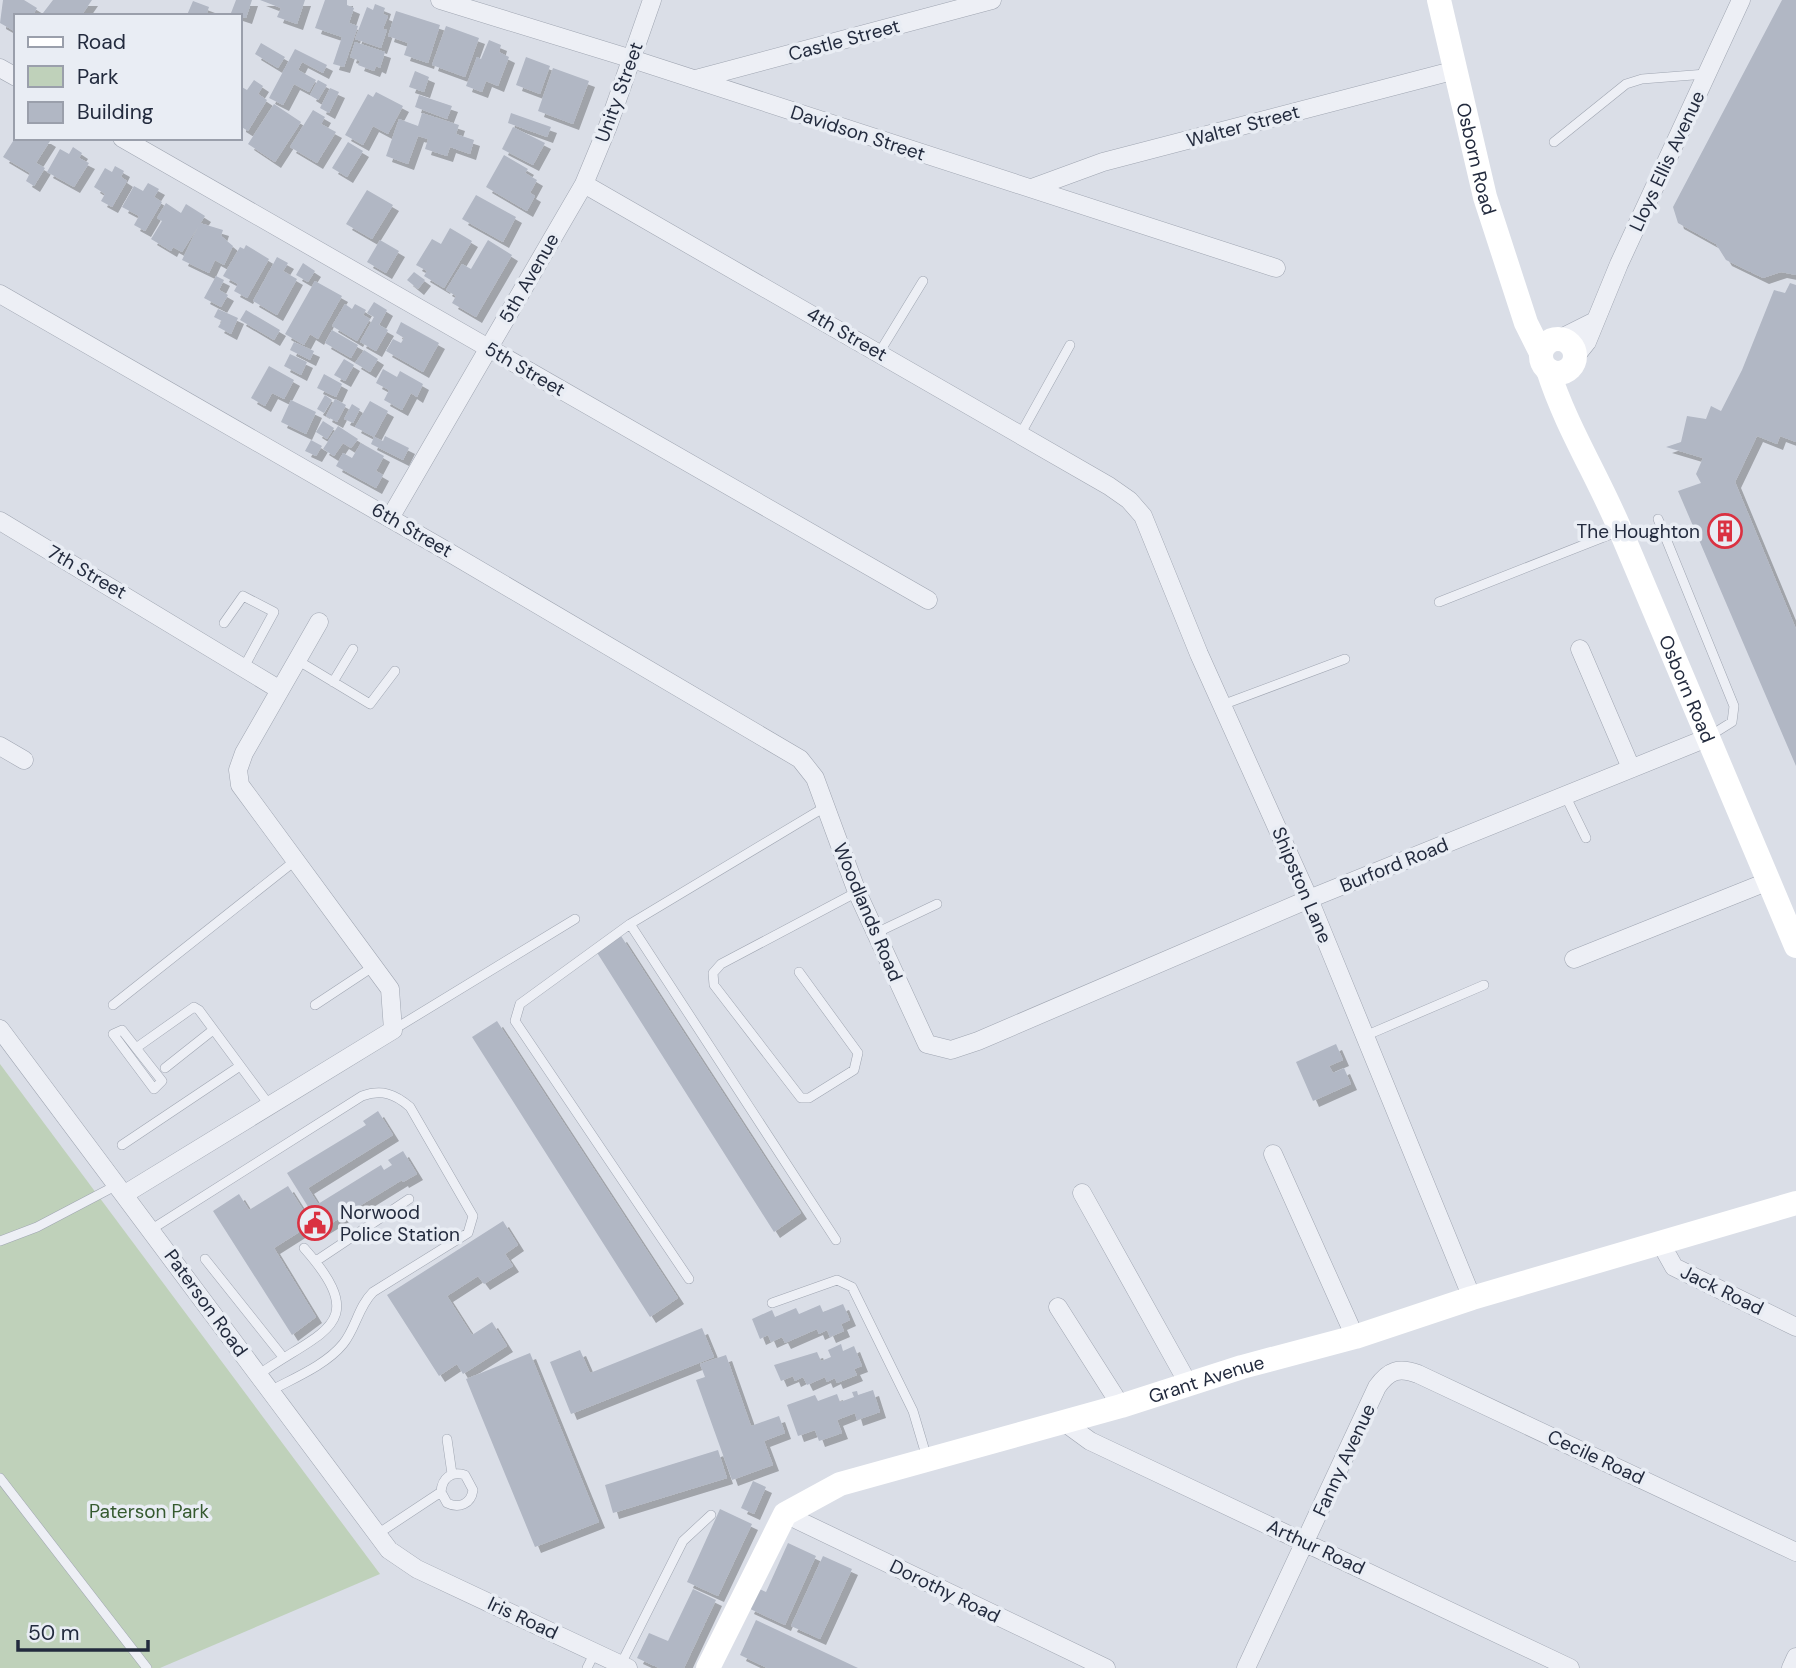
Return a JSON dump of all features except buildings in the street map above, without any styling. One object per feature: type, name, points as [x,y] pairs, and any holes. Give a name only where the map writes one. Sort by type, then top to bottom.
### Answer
[{"type":"street","name":"Davidson Street","points":[[440,0],[696,79],[1032,188],[1124,221],[1276,268]]},
{"type":"street","name":"Unity Street","points":[[584,184],[652,0]]},
{"type":"street","name":"Castle Street","points":[[696,79],[992,0]]},
{"type":"street","name":"Osborn Road","points":[[1439,0],[1485,197],[1530,333],[1558,354],[1564,415],[1576,432],[1621,530],[1796,946]]},
{"type":"street","name":"Lloys Ellis Avenue","points":[[1558,354],[1593,322],[1741,0]]},
{"type":"street","name":"Walter Street","points":[[1032,188],[1103,162],[1456,70]]},
{"type":"street","name":"5th Street","points":[[125,140],[928,600]]},
{"type":"street","name":"5th Avenue","points":[[390,518],[584,184]]},
{"type":"street","name":"4th Street","points":[[584,184],[1109,486]]},
{"type":"street","name":"6th Street","points":[[0,294],[780,745],[800,759],[815,778]]},
{"type":"street","name":"Shipston Lane","points":[[1109,486],[1129,500],[1148,525],[1222,705],[1309,899],[1472,1298]]},
{"type":"street","name":"7th Street","points":[[0,522],[174,623],[280,690]]},
{"type":"street","points":[[122,1189],[270,1106],[393,1030],[390,989],[240,785],[238,770],[318,622]]},
{"type":"street","points":[[1580,649],[1631,768]]},
{"type":"street","name":"Burford Road","points":[[927,1044],[945,1050],[960,1048],[1309,899],[1707,738]]},
{"type":"street","points":[[0,746],[24,760]]},
{"type":"street","name":"Woodlands Road","points":[[815,778],[857,892],[927,1044]]},
{"type":"street","points":[[1574,959],[1769,881]]},
{"type":"street","name":"Paterson Road","points":[[0,1029],[152,1229],[375,1535],[389,1550],[417,1569]]},
{"type":"street","points":[[1273,1154],[1355,1338]]},
{"type":"street","points":[[1082,1193],[1189,1385]]},
{"type":"street","name":"Grant Avenue","points":[[785,1514],[840,1484],[1121,1406],[1242,1367],[1355,1338],[1472,1298],[1796,1203]]},
{"type":"street","name":"Jack Road","points":[[1660,1242],[1674,1267],[1796,1327]]},
{"type":"street","points":[[1058,1307],[1121,1406]]},
{"type":"street","name":"Cecile Road","points":[[1394,1370],[1404,1369],[1418,1374],[1796,1552]]},
{"type":"street","name":"Fanny Avenue","points":[[1246,1668],[1377,1387],[1394,1370]]},
{"type":"street","name":"Arthur Road","points":[[1064,1422],[1090,1441],[1570,1668]]},
{"type":"street","points":[[708,1668],[785,1514]]},
{"type":"street","name":"Dorothy Road","points":[[785,1514],[1106,1668]]},
{"type":"street","name":"Iris Road","points":[[417,1569],[608,1663]]},
{"type":"street","points":[[1791,1668],[1796,1657]]},
{"type":"lane","points":[[1554,142],[1626,84],[1642,79],[1707,74]]},
{"type":"lane","points":[[879,353],[923,281]]},
{"type":"lane","points":[[1020,435],[1070,345]]},
{"type":"lane","points":[[1658,519],[1734,706],[1732,722],[1707,738]]},
{"type":"lane","points":[[1439,602],[1621,530]]},
{"type":"lane","points":[[224,623],[243,596],[274,612],[244,667]]},
{"type":"lane","points":[[333,682],[353,649]]},
{"type":"lane","points":[[1222,705],[1345,659]]},
{"type":"lane","points":[[297,660],[370,704],[395,671]]},
{"type":"lane","points":[[1565,795],[1586,838]]},
{"type":"lane","points":[[689,1279],[515,1021],[520,1004],[630,924],[825,807]]},
{"type":"lane","points":[[113,1005],[296,860]]},
{"type":"lane","points":[[799,972],[858,1053],[854,1070],[808,1098],[801,1098],[714,985],[713,973],[721,964],[857,892]]},
{"type":"lane","points":[[876,933],[937,904]]},
{"type":"lane","points":[[393,1030],[575,919]]},
{"type":"lane","points":[[630,924],[836,1240]]},
{"type":"lane","points":[[315,1005],[374,966]]},
{"type":"lane","points":[[1364,1036],[1484,985]]},
{"type":"lane","points":[[136,1048],[194,1007],[270,1106]]},
{"type":"lane","points":[[122,1030],[136,1048],[162,1081],[155,1089],[113,1034],[122,1030]]},
{"type":"lane","points":[[165,1068],[214,1030]]},
{"type":"lane","points":[[122,1145],[240,1066]]},
{"type":"lane","points":[[152,1229],[362,1096],[384,1092],[398,1097],[410,1107],[473,1216],[468,1233],[373,1292],[365,1301],[343,1344],[330,1357],[270,1391]]},
{"type":"lane","points":[[0,1241],[122,1189]]},
{"type":"lane","points":[[316,1261],[409,1199]]},
{"type":"lane","points":[[258,1375],[316,1336],[337,1316],[340,1305],[337,1294],[316,1261],[304,1248]]},
{"type":"lane","points":[[205,1259],[283,1357]]},
{"type":"lane","points":[[772,1303],[837,1280],[852,1287],[913,1411],[928,1460]]},
{"type":"lane","points":[[447,1439],[452,1474]]},
{"type":"lane","points":[[452,1474],[465,1475],[471,1482],[471,1498],[460,1506],[451,1505],[444,1500],[441,1492],[444,1479],[452,1474]]},
{"type":"lane","points":[[0,1478],[147,1668]]},
{"type":"lane","points":[[375,1535],[441,1492]]},
{"type":"lane","points":[[608,1663],[683,1541],[711,1515]]},
{"type":"green space","name":"Paterson Park","points":[[0,1064],[380,1574],[160,1668],[0,1668]]},
{"type":"place","name":"The Houghton","points":[[1725,531]]},
{"type":"place","name":"Norwood Police Station","points":[[315,1223]]}]
